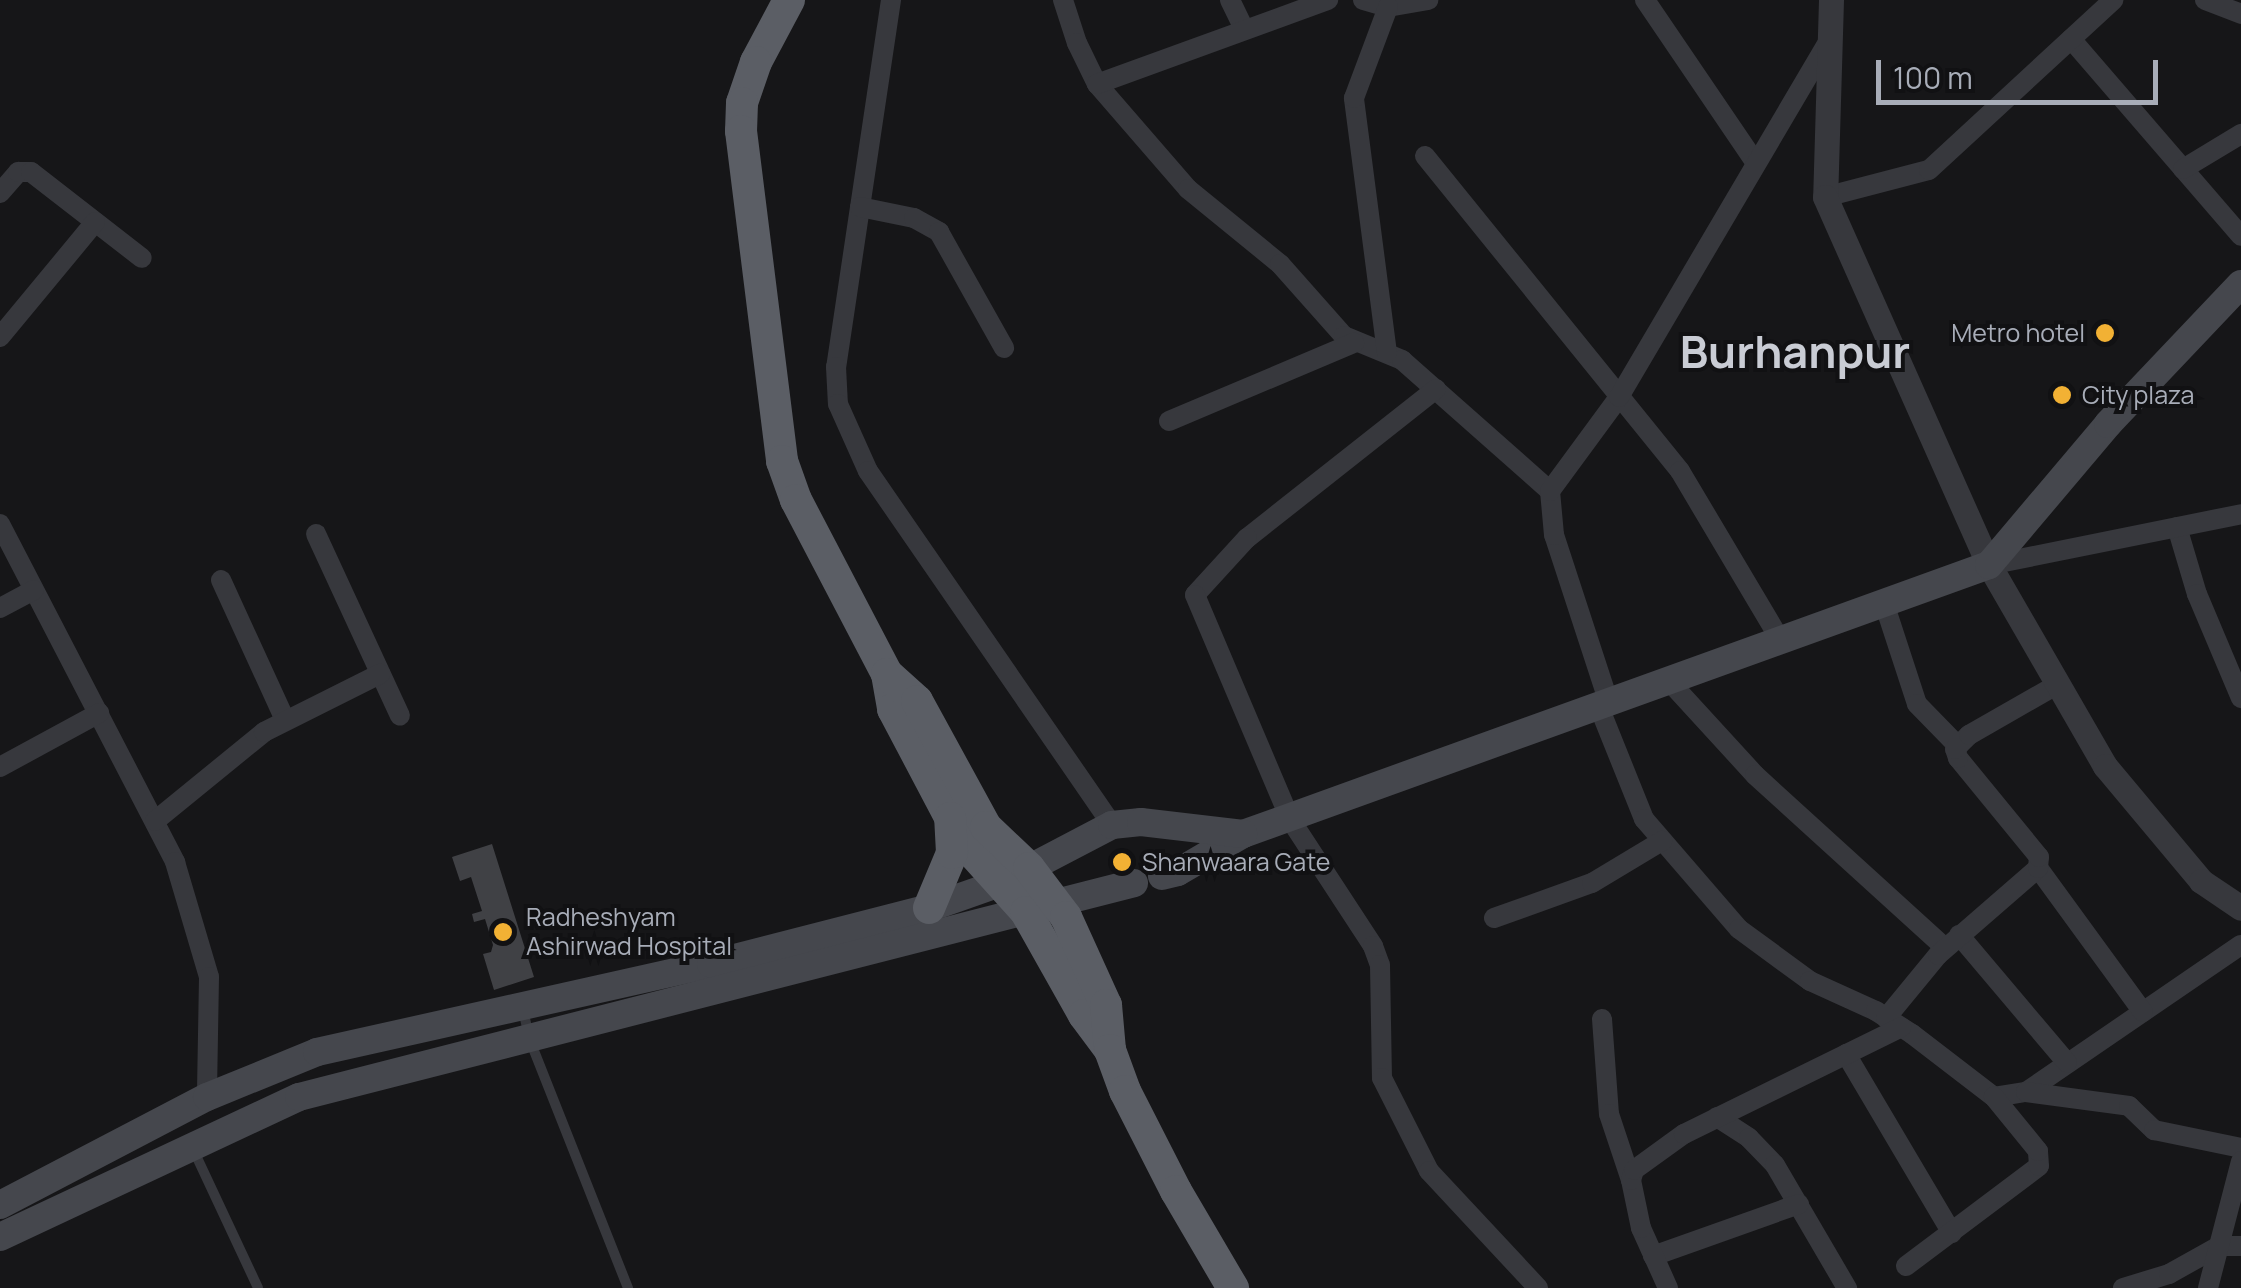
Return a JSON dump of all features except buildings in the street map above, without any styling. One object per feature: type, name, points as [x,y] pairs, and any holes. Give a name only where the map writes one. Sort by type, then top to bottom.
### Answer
[{"type":"highway","points":[[789,0],[756,62],[742,103],[741,131],[782,461],[796,500],[887,674],[893,709],[963,842],[1016,875]]},
{"type":"highway","points":[[887,674],[916,701],[986,827],[1106,1005],[1110,1050],[1125,1091],[1176,1191],[1233,1288]]},
{"type":"highway","points":[[929,908],[952,853],[950,818]]},
{"type":"main road","points":[[1162,876],[1178,872],[1243,834],[1988,565],[2108,424],[2241,284]]},
{"type":"main road","points":[[0,1205],[207,1097],[317,1052],[929,908],[1016,875],[1112,825],[1141,822],[1243,834]]},
{"type":"main road","points":[[0,1237],[298,1097],[1134,883]]},
{"type":"street","points":[[891,0],[836,367],[838,404],[850,439],[868,471],[1112,825]]},
{"type":"street","points":[[1063,0],[1076,43],[1097,84],[1188,189],[1280,264],[1354,343],[1402,360],[1550,491]]},
{"type":"street","points":[[1230,0],[1244,29]]},
{"type":"street","points":[[1097,84],[1328,0]]},
{"type":"street","points":[[1363,0],[1388,7],[1428,0]]},
{"type":"street","points":[[1645,0],[1755,162]]},
{"type":"street","points":[[1830,0],[1825,198],[1988,565],[2117,780],[2200,881],[2241,908]]},
{"type":"street","points":[[2205,0],[2241,14]]},
{"type":"street","points":[[1825,198],[1930,170],[2071,39],[2100,4]]},
{"type":"street","points":[[1387,354],[1354,98],[1388,7]]},
{"type":"street","points":[[2071,39],[2241,236]]},
{"type":"street","points":[[1829,40],[1620,397],[1550,491],[1554,534],[1640,812],[1744,934],[1810,981],[1894,1022],[1994,1097],[2038,1151],[2039,1166],[1906,1266]]},
{"type":"street","points":[[2183,169],[2241,134]]},
{"type":"street","points":[[1425,156],[1688,483],[1780,641]]},
{"type":"street","points":[[0,193],[18,172],[31,172],[142,258]]},
{"type":"street","points":[[860,207],[914,218],[939,232],[1004,348]]},
{"type":"street","points":[[0,337],[95,222]]},
{"type":"street","points":[[1169,420],[1354,343]]},
{"type":"street","points":[[1436,390],[1247,538],[1195,594],[1290,818],[1372,946],[1380,965],[1382,1078],[1429,1171],[1538,1288]]},
{"type":"street","points":[[1988,565],[2241,514]]},
{"type":"street","points":[[0,524],[174,862],[206,956],[210,1000],[207,1097]]},
{"type":"street","points":[[2177,527],[2197,594],[2241,698]]},
{"type":"street","points":[[316,534],[400,716]]},
{"type":"street","points":[[221,580],[285,720]]},
{"type":"street","points":[[0,608],[34,590]]},
{"type":"street","points":[[1884,603],[1917,704],[1958,746],[1958,758],[2039,857],[2038,868],[2143,1012]]},
{"type":"street","points":[[155,821],[253,739],[380,674]]},
{"type":"street","points":[[1669,681],[1755,775],[1952,941],[2067,1063]]},
{"type":"street","points":[[1958,746],[2058,684]]},
{"type":"street","points":[[0,767],[99,713]]},
{"type":"street","points":[[1494,918],[1592,882],[1662,841]]},
{"type":"street","points":[[1631,1180],[1644,1160],[1717,1117],[1846,1054],[1894,1022],[1952,941],[2038,868]]},
{"type":"street","points":[[2026,1092],[2241,945]]},
{"type":"street","points":[[1602,1019],[1608,1114],[1631,1180],[1641,1228],[1668,1288]]},
{"type":"street","points":[[1846,1054],[1952,1232]]},
{"type":"street","points":[[1994,1097],[2026,1092],[2129,1106],[2154,1130],[2241,1148]]},
{"type":"street","points":[[1717,1117],[1763,1150],[1847,1288]]},
{"type":"street","points":[[2124,1288],[2169,1274],[2219,1246],[2233,1229],[2241,1162]]},
{"type":"street","points":[[1653,1256],[1798,1204]]},
{"type":"street","points":[[2219,1246],[2241,1246]]},
{"type":"street","points":[[2208,1288],[2219,1246]]},
{"type":"lane","points":[[522,1006],[529,1038],[628,1288]]},
{"type":"lane","points":[[192,1147],[258,1288]]},
{"type":"place","name":"Metro hotel","points":[[2105,333]]},
{"type":"place","name":"City plaza","points":[[2062,395]]},
{"type":"place","name":"Shanwaara Gate","points":[[1122,862]]},
{"type":"place","name":"Radheshyam Ashirwad Hospital","points":[[503,932]]},
{"type":"district","name":"Burhanpur","points":[[1795,352]]}]
